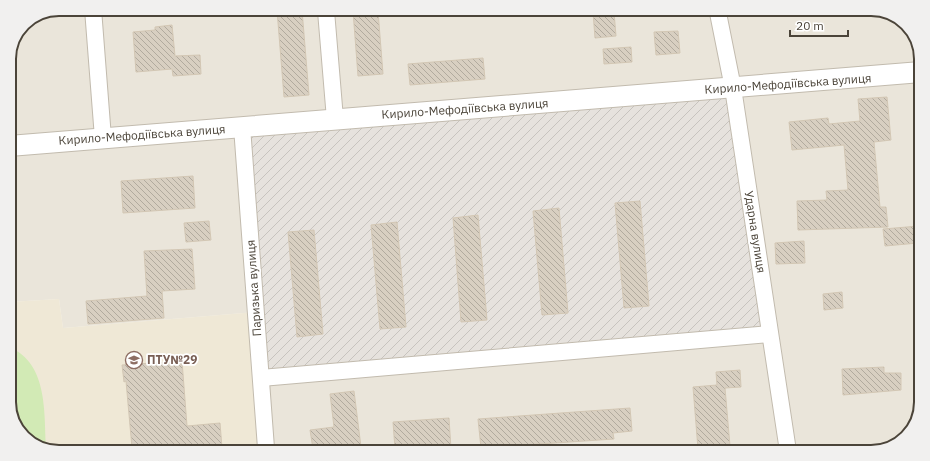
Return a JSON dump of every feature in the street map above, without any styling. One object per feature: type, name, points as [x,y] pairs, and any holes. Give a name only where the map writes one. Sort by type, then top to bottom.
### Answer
[{"type":"street","points":[[94,16],[103,138]]},
{"type":"street","points":[[326,16],[335,119]]},
{"type":"street","name":"Ударна вулиця","points":[[719,16],[733,88],[770,334],[784,445]]},
{"type":"street","name":"Кирило-Мефодіївська вулиця","points":[[16,145],[914,73]]},
{"type":"street","name":"Паризька вулиця","points":[[242,127],[266,445]]},
{"type":"street","points":[[261,378],[770,334]]},
{"type":"shaded area","points":[[59,16],[871,16],[885,18],[895,23],[907,35],[912,45],[914,56],[914,402],[912,416],[905,428],[893,439],[882,444],[266,445],[256,312],[63,328],[59,299],[16,302],[16,56],[20,40],[31,27],[42,19]]},
{"type":"shaded area","points":[[733,88],[770,334],[261,378],[242,127]]},
{"type":"shaded area","name":"ПТУ№29","points":[[59,299],[63,328],[256,312],[266,445],[53,445],[40,441],[23,426],[18,416],[16,405],[16,302]]},
{"type":"green space","points":[[16,351],[22,354],[31,364],[37,376],[44,404],[46,443],[35,438],[23,426],[18,416],[16,405]]},
{"type":"building","points":[[277,16],[302,16],[309,95],[284,97]]},
{"type":"building","points":[[353,16],[378,16],[383,74],[358,76]]},
{"type":"building","points":[[593,16],[614,16],[616,36],[595,38]]},
{"type":"building","points":[[172,25],[175,56],[200,55],[201,74],[173,76],[172,69],[136,72],[133,32],[155,30],[155,27]]},
{"type":"building","points":[[678,31],[680,53],[656,55],[654,32]]},
{"type":"building","points":[[631,47],[632,62],[604,64],[603,49]]},
{"type":"building","points":[[483,58],[485,79],[410,85],[408,64]]},
{"type":"building","points":[[887,97],[891,140],[874,142],[880,207],[886,207],[888,227],[798,230],[797,201],[827,200],[826,191],[848,190],[844,145],[792,150],[789,122],[828,118],[829,124],[860,121],[858,99]]},
{"type":"building","points":[[193,176],[195,208],[123,213],[121,181]]},
{"type":"building","points":[[640,201],[649,306],[624,308],[615,203]]},
{"type":"building","points":[[559,208],[568,313],[542,315],[533,211]]},
{"type":"building","points":[[478,215],[487,320],[461,322],[453,218]]},
{"type":"building","points":[[209,221],[211,240],[186,242],[184,223]]},
{"type":"building","points":[[397,222],[406,327],[380,329],[371,225]]},
{"type":"building","points":[[914,226],[914,243],[885,246],[883,229]]},
{"type":"building","points":[[314,230],[323,334],[297,337],[288,232]]},
{"type":"building","points":[[804,241],[805,263],[776,264],[775,243]]},
{"type":"building","points":[[192,249],[195,289],[162,291],[164,318],[88,324],[86,301],[147,296],[144,251]]},
{"type":"building","points":[[842,292],[843,308],[824,310],[823,294]]},
{"type":"building","points":[[182,361],[187,426],[220,423],[222,445],[132,445],[126,381],[124,382],[122,365]]},
{"type":"building","points":[[884,367],[884,373],[901,373],[901,390],[843,395],[842,369]]},
{"type":"building","points":[[740,370],[741,387],[725,388],[730,445],[698,445],[693,387],[717,385],[716,372]]},
{"type":"building","points":[[354,391],[361,445],[312,445],[310,430],[334,427],[330,394]]},
{"type":"building","points":[[630,408],[632,431],[613,433],[614,439],[525,445],[481,445],[478,419]]},
{"type":"building","points":[[449,418],[451,445],[395,445],[393,422]]},
{"type":"place","name":"ПТУ№29","points":[[134,360]]}]
